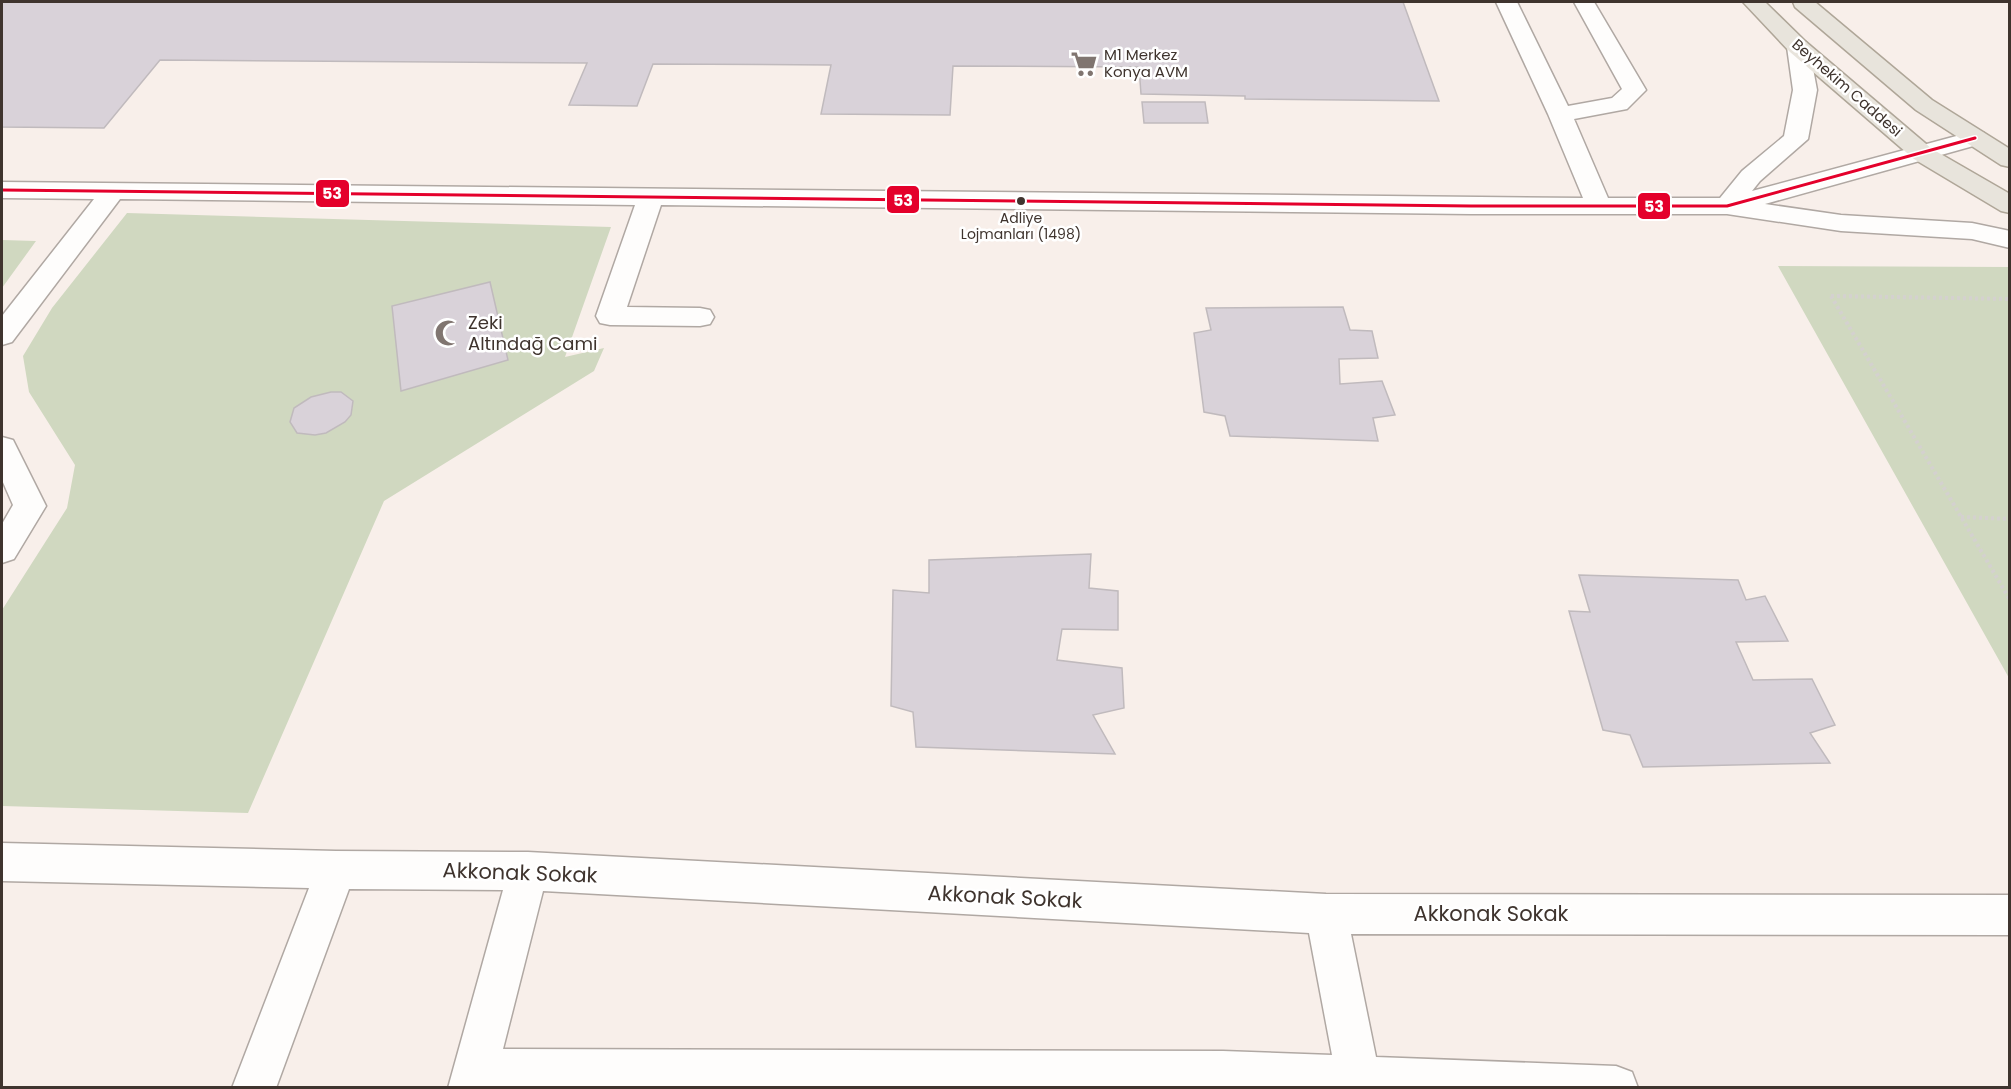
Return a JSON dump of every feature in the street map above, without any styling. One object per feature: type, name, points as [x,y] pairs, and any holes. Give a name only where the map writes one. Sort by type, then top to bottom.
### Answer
[{"type":"main road","name":"Beyhekim Caddesi","points":[[1753,2],[1798,47],[1923,154],[2010,205]]},
{"type":"main road","name":"Beyhekim Caddesi","points":[[1803,2],[1924,105],[2010,160]]},
{"type":"street","points":[[1507,2],[1560,114],[1599,206]]},
{"type":"street","points":[[1560,114],[1619,104],[1634,90],[1584,2]]},
{"type":"street","points":[[1727,206],[1751,176],[1796,139],[1805,90],[1798,47]]},
{"type":"street","points":[[1727,206],[1975,138]]},
{"type":"street","points":[[2,190],[650,198],[1727,206],[1841,223],[1972,231],[2010,240]]},
{"type":"street","points":[[2,335],[14,303],[113,191]]},
{"type":"street","points":[[650,198],[610,316],[700,317]]},
{"type":"street","points":[[2,448],[30,506],[2,550]]},
{"type":"street","name":"Akkonak Sokak","points":[[2,862],[336,870],[528,871],[1326,914],[2010,915]]},
{"type":"street","points":[[254,1088],[336,870]]},
{"type":"street","points":[[528,871],[473,1079],[1224,1080],[1358,1078],[1427,1084],[1616,1088]]},
{"type":"street","points":[[1326,914],[1358,1078]]},
{"type":"path","points":[[2010,299],[1831,296],[2010,600]]},
{"type":"path","points":[[1960,517],[2010,519]]},
{"type":"green space","points":[[127,213],[611,227],[565,357],[604,348],[594,371],[384,501],[248,813],[2,806],[2,610],[67,508],[75,465],[29,392],[23,356],[52,308]]},
{"type":"green space","points":[[2,240],[36,241],[2,288]]},
{"type":"green space","points":[[1778,266],[2009,267],[2009,678]]},
{"type":"building","name":"M1 Merkez Konya AVM","points":[[2,2],[1403,2],[1439,101],[1245,99],[1245,96],[1141,94],[1139,67],[953,66],[950,115],[821,114],[831,65],[653,64],[637,106],[569,105],[587,63],[160,60],[104,128],[2,127]]},
{"type":"building","points":[[1142,102],[1205,102],[1208,123],[1144,123]]},
{"type":"building","name":"Zeki Altındağ Cami","points":[[490,282],[508,360],[401,391],[392,306]]},
{"type":"building","points":[[1343,307],[1350,330],[1372,331],[1378,358],[1339,359],[1340,384],[1382,381],[1395,415],[1373,418],[1378,441],[1230,436],[1225,416],[1204,412],[1194,333],[1211,330],[1206,308]]},
{"type":"building","points":[[341,392],[353,401],[351,415],[345,422],[326,433],[315,435],[297,433],[290,422],[294,408],[311,397]]},
{"type":"building","points":[[1091,554],[1089,588],[1118,591],[1118,630],[1062,629],[1057,660],[1122,668],[1124,708],[1093,715],[1115,754],[916,747],[913,712],[891,706],[893,590],[929,593],[929,560]]},
{"type":"building","points":[[1579,575],[1738,580],[1746,600],[1765,596],[1788,641],[1736,642],[1753,680],[1812,679],[1835,725],[1810,733],[1830,763],[1643,767],[1630,735],[1603,730],[1569,611],[1590,612]]},
{"type":"transit line","name":"53","points":[[2,190],[1471,206],[1727,206],[1975,138]]},
{"type":"place","name":"M1 Merkez Konya AVM","points":[[1084,64]]},
{"type":"place","name":"Adliye Lojmanları (1498)","points":[[1021,201]]},
{"type":"place","name":"Zeki Altındağ Cami","points":[[448,333]]}]
